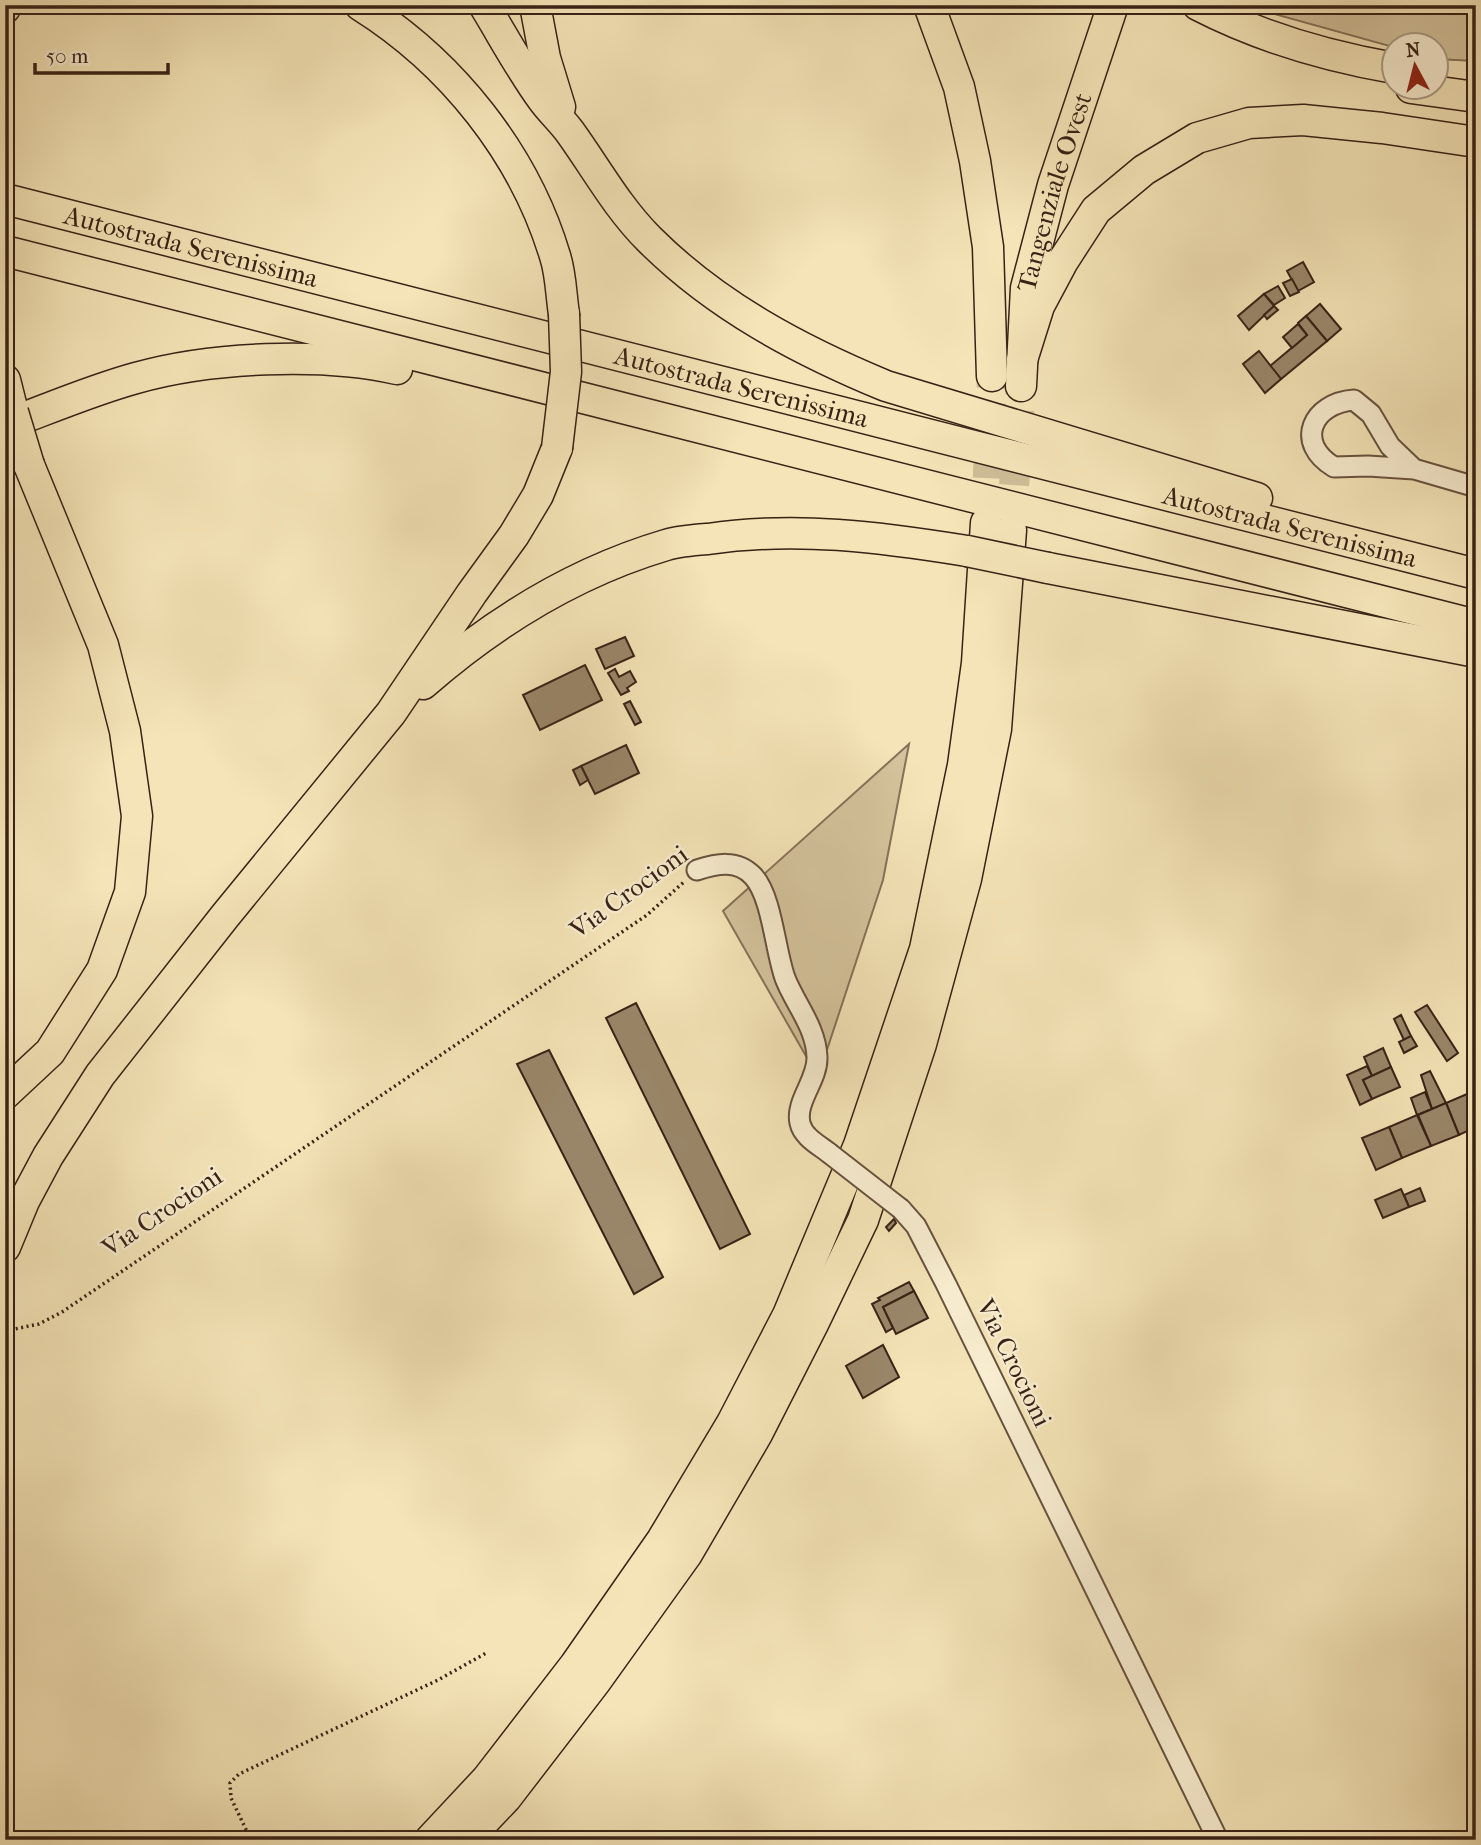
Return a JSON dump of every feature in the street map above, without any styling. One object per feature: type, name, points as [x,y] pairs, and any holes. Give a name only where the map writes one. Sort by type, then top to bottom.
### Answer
[{"type":"highway","points":[[5,1247],[24,1201],[48,1156],[100,1075],[225,916],[391,713],[514,535],[538,495],[557,447],[566,372],[564,314],[556,259],[542,221],[516,166],[486,121],[443,69],[398,31],[360,5]]},
{"type":"highway","points":[[484,5],[543,100],[569,130],[607,188],[647,237],[707,290],[754,322],[843,368],[886,386],[962,411],[1396,537],[1476,568]]},
{"type":"highway","points":[[535,5],[545,58],[569,130]]},
{"type":"highway","name":"Tangenziale Ovest","points":[[929,5],[959,87],[975,160],[989,247],[992,376]]},
{"type":"highway","name":"Tangenziale Ovest","points":[[1113,5],[1053,185],[1026,288],[1022,373],[1039,306],[1063,261],[1096,210],[1144,170],[1197,138],[1249,123],[1303,120],[1476,142]]},
{"type":"highway","points":[[1198,5],[1272,46],[1311,62],[1380,80]]},
{"type":"highway","points":[[1234,24],[1293,45],[1380,65]]},
{"type":"highway","points":[[1450,75],[1476,77]]},
{"type":"highway","points":[[1450,93],[1476,97]]},
{"type":"highway","name":"Autostrada Serenissima","points":[[5,199],[1476,574]]},
{"type":"highway","name":"Autostrada Serenissima","points":[[5,251],[1476,625]]},
{"type":"highway","points":[[9,419],[137,377],[253,360],[303,360],[373,363],[578,413],[754,441]]},
{"type":"highway","points":[[5,380],[9,419],[103,645],[125,731],[137,816],[130,892],[102,970],[50,1052],[5,1094]]},
{"type":"highway","points":[[430,1840],[495,1768],[575,1665],[662,1540],[732,1423],[788,1315],[859,1145],[925,949],[965,752],[999,527],[996,729],[966,879],[921,1044],[863,1220],[757,1434],[687,1555],[506,1798],[467,1840]]},
{"type":"highway","points":[[391,713],[462,650],[522,609],[592,572],[668,544],[735,535],[835,533],[967,551],[1476,652]]},
{"type":"street","points":[[1414,469],[1390,446],[1371,414],[1354,400],[1333,404],[1318,416],[1312,425],[1315,451],[1334,467],[1414,469],[1476,487]]},
{"type":"street","name":"Via Crocioni","points":[[697,870],[729,864],[741,868],[753,876],[764,895],[785,979],[814,1037],[818,1058],[816,1072],[801,1107],[799,1120],[803,1132],[901,1209],[916,1226],[1218,1840]]},
{"type":"path","name":"Via Crocioni","points":[[5,1331],[39,1324],[62,1312],[647,915],[697,870]]},
{"type":"path","points":[[251,1840],[231,1798],[230,1783],[239,1774],[438,1680],[488,1652]]},
{"type":"shaded area","points":[[1242,5],[1476,5],[1476,61],[1450,60],[1450,32],[1380,32],[1380,43]]},
{"type":"shaded area","points":[[909,744],[883,880],[818,1077],[723,911]]},
{"type":"building","points":[[1303,262],[1314,282],[1298,291],[1287,271]]},
{"type":"building","points":[[1292,279],[1299,292],[1290,296],[1283,283]]},
{"type":"building","points":[[1278,286],[1285,298],[1274,305],[1264,294]]},
{"type":"building","points":[[1264,294],[1274,306],[1249,330],[1238,316]]},
{"type":"building","points":[[1320,304],[1341,329],[1327,341],[1306,316]]},
{"type":"building","points":[[1274,306],[1278,310],[1267,319],[1264,315]]},
{"type":"building","points":[[1306,316],[1327,341],[1281,379],[1270,366],[1307,335],[1298,323]]},
{"type":"building","points":[[1298,324],[1307,335],[1292,348],[1283,337]]},
{"type":"building","points":[[1259,351],[1281,379],[1265,393],[1243,364]]},
{"type":"building","points":[[625,637],[634,656],[605,669],[596,649]]},
{"type":"building","points":[[585,665],[602,700],[540,730],[523,695]]},
{"type":"building","points":[[615,669],[619,677],[630,671],[636,682],[627,688],[629,691],[621,695],[608,673]]},
{"type":"building","points":[[630,701],[641,722],[635,725],[624,704]]},
{"type":"building","points":[[626,745],[639,773],[595,794],[581,766]]},
{"type":"building","points":[[581,766],[588,780],[580,785],[573,770]]},
{"type":"building","points":[[636,1003],[750,1234],[720,1249],[606,1018]]},
{"type":"building","points":[[1427,1005],[1458,1053],[1447,1061],[1415,1012]]},
{"type":"building","points":[[1401,1015],[1411,1036],[1404,1040],[1394,1019]]},
{"type":"building","points":[[1411,1036],[1417,1046],[1404,1053],[1399,1042]]},
{"type":"building","points":[[1383,1048],[1391,1067],[1372,1076],[1364,1057]]},
{"type":"building","points":[[549,1050],[663,1277],[634,1294],[517,1064]]},
{"type":"building","points":[[1367,1066],[1372,1076],[1363,1080],[1372,1099],[1360,1105],[1347,1075]]},
{"type":"building","points":[[1391,1067],[1400,1087],[1372,1099],[1363,1080]]},
{"type":"building","points":[[1430,1071],[1446,1103],[1432,1109],[1421,1075]]},
{"type":"building","points":[[1474,1091],[1476,1127],[1459,1135],[1446,1103]]},
{"type":"building","points":[[1425,1092],[1432,1109],[1417,1115],[1411,1098]]},
{"type":"building","points":[[1446,1103],[1459,1135],[1431,1146],[1418,1115]]},
{"type":"building","points":[[1417,1115],[1431,1146],[1402,1158],[1389,1127]]},
{"type":"building","points":[[1389,1127],[1402,1158],[1376,1170],[1362,1138]]},
{"type":"building","points":[[1420,1188],[1425,1201],[1409,1207],[1404,1195]]},
{"type":"building","points":[[1401,1189],[1409,1207],[1383,1218],[1375,1200]]},
{"type":"building","points":[[894,1219],[896,1223],[889,1231],[886,1227]]},
{"type":"building","points":[[909,1282],[914,1291],[883,1307],[893,1328],[886,1332],[872,1304]]},
{"type":"building","points":[[914,1291],[928,1318],[896,1334],[883,1307]]},
{"type":"building","points":[[883,1345],[899,1377],[863,1398],[846,1366]]},
{"type":"tunnel","points":[[986,523],[992,376]]},
{"type":"tunnel","points":[[1011,530],[1021,386]]}]
